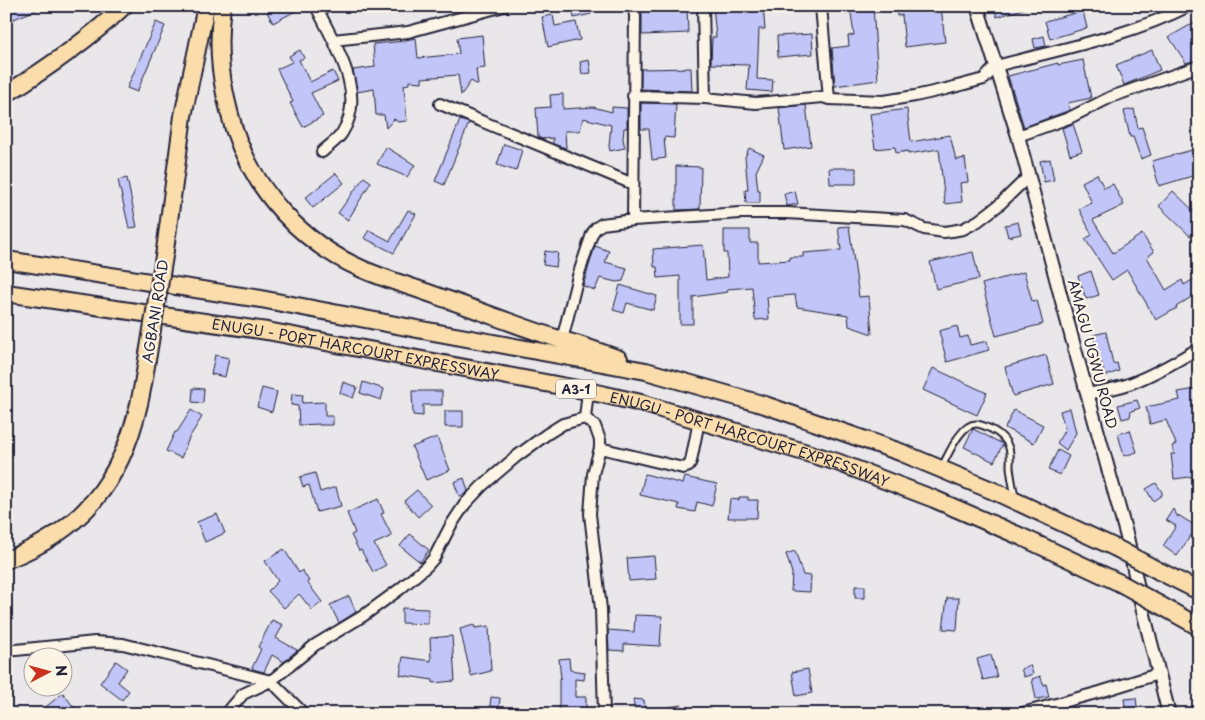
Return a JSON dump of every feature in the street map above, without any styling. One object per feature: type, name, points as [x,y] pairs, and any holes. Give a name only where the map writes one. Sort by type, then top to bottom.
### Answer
[{"type":"main road","points":[[6,94],[54,64],[104,26],[124,6]]},
{"type":"main road","name":"AGBANI ROAD","points":[[6,560],[41,544],[71,525],[90,508],[122,456],[139,404],[165,250],[184,116],[206,6]]},
{"type":"main road","points":[[222,6],[219,32],[220,73],[241,150],[265,191],[302,232],[327,250],[362,269],[598,351],[646,371]]},
{"type":"main road","name":"A3-1","points":[[6,260],[261,299],[646,371],[764,405],[941,468],[1116,548],[1199,591]]},
{"type":"main road","name":"ENUGU - PORT HARCOURT EXPRESSWAY","points":[[6,293],[267,331],[588,391],[641,403],[837,462],[934,499],[1022,537],[1120,583],[1199,627]]},
{"type":"main road","points":[[6,306],[29,296]]},
{"type":"street","points":[[316,6],[333,40],[350,82],[353,102],[351,115],[342,135],[322,152]]},
{"type":"street","points":[[333,40],[408,32],[482,9],[504,6]]},
{"type":"street","points":[[633,220],[634,6]]},
{"type":"street","points":[[703,6],[705,98]]},
{"type":"street","points":[[821,6],[829,99]]},
{"type":"street","name":"AMAGU UGWU ROAD","points":[[976,6],[1018,136],[1127,536],[1168,714]]},
{"type":"street","points":[[633,96],[705,98],[756,103],[823,97],[829,99],[884,101],[915,96],[946,90],[984,78],[996,66],[1120,33],[1156,21],[1189,6]]},
{"type":"street","points":[[1018,136],[1069,118],[1111,97],[1199,66]]},
{"type":"street","points":[[440,104],[633,184]]},
{"type":"street","points":[[562,340],[578,276],[592,234],[602,224],[633,220],[741,213],[787,213],[905,220],[924,229],[944,232],[963,229],[978,222],[1028,177]]},
{"type":"street","points":[[1088,394],[1124,386],[1150,376],[1194,351],[1199,361]]},
{"type":"street","points":[[585,418],[588,391]]},
{"type":"street","points":[[585,418],[595,426],[599,434],[600,448],[593,474],[590,514],[601,609],[604,714]]},
{"type":"street","points":[[226,714],[243,694],[271,681],[316,645],[363,616],[400,589],[434,558],[451,525],[465,504],[482,486],[517,456],[547,434],[564,424],[585,418]]},
{"type":"street","points":[[600,448],[683,468],[691,461],[700,420]]},
{"type":"street","points":[[6,651],[109,642],[271,681],[304,714]]},
{"type":"street","points":[[1019,714],[1158,674]]},
{"type":"lane","points":[[941,468],[957,437],[964,430],[970,425],[984,426],[997,432],[1006,440],[1009,449],[1011,479],[1016,501]]},
{"type":"building","points":[[6,6],[44,6],[44,7],[6,22]]},
{"type":"building","points":[[278,6],[305,6],[273,23],[267,12]]},
{"type":"building","points":[[572,6],[589,6],[591,14],[574,18]]},
{"type":"building","points":[[687,6],[688,33],[642,35],[642,7]]},
{"type":"building","points":[[713,6],[763,6],[765,29],[759,29],[757,79],[773,80],[772,92],[747,90],[749,65],[711,64],[712,37],[716,37]]},
{"type":"building","points":[[850,6],[873,6],[878,80],[835,86],[832,48],[849,46],[848,36],[854,35]]},
{"type":"building","points":[[896,6],[914,6],[914,8],[941,6],[945,42],[905,47],[902,15],[897,16]]},
{"type":"building","points":[[994,6],[1025,6],[1026,8],[997,17]]},
{"type":"building","points":[[1083,11],[1087,28],[1050,39],[1045,21]]},
{"type":"building","points":[[553,15],[555,26],[576,22],[580,40],[548,47],[542,17]]},
{"type":"building","points":[[1199,20],[1199,40],[1195,42],[1199,49],[1199,55],[1194,57],[1196,60],[1186,63],[1169,37]]},
{"type":"building","points":[[156,22],[165,26],[137,92],[127,88]]},
{"type":"building","points":[[812,34],[813,54],[778,57],[777,36]]},
{"type":"building","points":[[482,35],[485,68],[476,69],[478,85],[471,81],[461,95],[458,75],[422,78],[422,82],[409,81],[409,84],[404,85],[407,121],[398,122],[394,119],[386,128],[384,115],[376,115],[374,89],[357,92],[353,70],[375,67],[373,44],[416,38],[418,58],[459,54],[457,38]]},
{"type":"building","points":[[1044,36],[1046,46],[1035,48],[1033,39]]},
{"type":"building","points":[[300,50],[304,58],[299,60],[310,82],[333,71],[338,81],[311,93],[323,116],[303,127],[290,103],[293,102],[277,69],[292,62],[289,56]]},
{"type":"building","points":[[1152,50],[1160,70],[1124,85],[1116,65]]},
{"type":"building","points":[[589,60],[591,73],[582,74],[580,62]]},
{"type":"building","points":[[1083,60],[1091,98],[1068,103],[1070,110],[1024,127],[1008,76],[1058,63],[1058,65]]},
{"type":"building","points":[[691,68],[692,91],[641,89],[641,69]]},
{"type":"building","points":[[563,94],[563,109],[593,107],[612,112],[612,107],[627,108],[627,128],[624,128],[623,139],[625,148],[610,151],[611,125],[583,118],[580,131],[565,131],[566,148],[553,144],[553,138],[541,139],[538,137],[536,108],[551,107],[550,95]]},
{"type":"building","points":[[641,103],[676,104],[674,138],[664,137],[666,158],[652,160],[649,129],[641,129]]},
{"type":"building","points":[[806,105],[811,146],[784,150],[779,108]]},
{"type":"building","points":[[907,109],[911,142],[950,135],[956,160],[965,158],[968,182],[960,183],[962,202],[945,204],[939,149],[908,154],[908,151],[896,153],[895,147],[875,149],[870,114]]},
{"type":"building","points":[[1134,109],[1138,128],[1142,127],[1151,155],[1141,159],[1133,137],[1130,137],[1124,111]]},
{"type":"building","points":[[460,120],[469,123],[444,185],[435,181]]},
{"type":"building","points":[[1073,124],[1082,151],[1070,155],[1062,128]]},
{"type":"building","points":[[504,144],[522,150],[516,171],[497,165]]},
{"type":"building","points":[[386,147],[415,165],[407,177],[377,164]]},
{"type":"building","points":[[749,148],[764,155],[756,172],[758,190],[760,190],[760,203],[746,203],[745,190],[748,190],[745,157]]},
{"type":"building","points":[[1199,148],[1199,174],[1159,186],[1152,161]]},
{"type":"building","points":[[1050,159],[1054,180],[1044,182],[1040,161]]},
{"type":"building","points":[[676,166],[701,167],[700,209],[676,210]]},
{"type":"building","points":[[829,168],[856,168],[856,184],[830,184]]},
{"type":"building","points":[[336,173],[344,183],[313,208],[305,198]]},
{"type":"building","points":[[1097,174],[1104,188],[1113,184],[1124,205],[1093,220],[1113,253],[1142,234],[1154,252],[1147,257],[1166,290],[1182,280],[1184,285],[1199,276],[1199,292],[1156,320],[1127,270],[1112,280],[1085,239],[1092,235],[1079,209],[1092,203],[1082,182]]},
{"type":"building","points":[[364,177],[371,182],[348,220],[338,213]]},
{"type":"building","points":[[127,178],[137,227],[129,228],[118,180]]},
{"type":"building","points":[[795,191],[798,204],[787,206],[784,194]]},
{"type":"building","points":[[1173,191],[1199,216],[1199,226],[1190,236],[1159,206]]},
{"type":"building","points":[[408,210],[416,214],[394,253],[364,238],[369,230],[390,241]]},
{"type":"building","points":[[1018,222],[1021,234],[1008,237],[1005,225]]},
{"type":"building","points":[[849,226],[859,297],[869,296],[872,334],[849,326],[848,315],[797,307],[795,295],[767,297],[769,319],[755,320],[752,287],[727,289],[728,292],[693,297],[693,324],[680,324],[680,276],[658,278],[657,267],[654,267],[653,249],[703,245],[706,280],[728,277],[727,253],[724,253],[724,230],[750,230],[750,243],[758,243],[758,262],[790,260],[790,257],[803,257],[803,253],[841,250],[838,227]]},
{"type":"building","points":[[595,246],[609,251],[605,262],[627,268],[623,281],[616,282],[600,278],[595,290],[583,286]]},
{"type":"building","points":[[545,251],[558,253],[556,267],[543,265]]},
{"type":"building","points":[[973,252],[979,279],[936,289],[930,262]]},
{"type":"building","points":[[1091,271],[1099,295],[1086,299],[1078,276]]},
{"type":"building","points":[[1024,272],[1032,301],[1037,300],[1043,324],[996,336],[982,284]]},
{"type":"building","points":[[620,285],[657,296],[653,310],[627,303],[624,313],[613,310]]},
{"type":"building","points":[[957,326],[960,338],[968,336],[970,345],[987,341],[989,350],[947,362],[939,331]]},
{"type":"building","points":[[1106,332],[1113,364],[1117,363],[1119,371],[1105,376],[1101,362],[1099,362],[1093,335]]},
{"type":"building","points":[[215,355],[229,358],[225,377],[211,374]]},
{"type":"building","points":[[1046,355],[1054,384],[1013,396],[1005,367]]},
{"type":"building","points":[[933,368],[987,393],[977,415],[923,390]]},
{"type":"building","points":[[343,382],[357,387],[353,398],[340,393]]},
{"type":"building","points":[[363,382],[384,389],[381,400],[360,393]]},
{"type":"building","points":[[193,388],[204,389],[203,403],[192,402]]},
{"type":"building","points":[[262,388],[277,392],[272,412],[257,407]]},
{"type":"building","points":[[1196,389],[1199,404],[1199,472],[1190,477],[1174,479],[1171,454],[1175,454],[1172,446],[1176,444],[1166,420],[1150,424],[1146,407],[1180,400],[1178,392]]},
{"type":"building","points":[[412,391],[442,391],[442,405],[423,405],[423,416],[413,415]]},
{"type":"building","points":[[292,394],[303,395],[302,403],[325,402],[325,416],[333,416],[333,425],[299,425],[298,406],[291,405]]},
{"type":"building","points":[[1137,400],[1140,408],[1131,411],[1130,417],[1122,419],[1118,405]]},
{"type":"building","points":[[1070,408],[1076,433],[1066,450],[1057,443],[1065,429],[1060,411]]},
{"type":"building","points":[[191,410],[202,417],[189,438],[181,458],[166,451],[175,432],[177,432]]},
{"type":"building","points":[[1014,410],[1043,425],[1034,443],[1005,428]]},
{"type":"building","points":[[445,411],[463,411],[463,427],[445,427]]},
{"type":"building","points":[[973,429],[1003,444],[994,462],[964,447]]},
{"type":"building","points":[[1130,430],[1137,452],[1124,456],[1118,434]]},
{"type":"building","points":[[437,437],[450,470],[426,480],[412,447]]},
{"type":"building","points":[[1058,450],[1069,456],[1060,475],[1048,470]]},
{"type":"building","points":[[315,473],[320,492],[336,487],[341,506],[317,512],[309,485],[303,487],[300,477]]},
{"type":"building","points":[[645,474],[683,484],[685,477],[717,484],[712,506],[697,502],[695,512],[678,509],[679,504],[640,495]]},
{"type":"building","points":[[464,478],[468,491],[459,496],[454,482]]},
{"type":"building","points":[[1156,483],[1162,495],[1153,501],[1146,489]]},
{"type":"building","points":[[417,490],[431,505],[418,517],[404,501]]},
{"type":"building","points":[[739,497],[748,497],[748,500],[758,500],[757,518],[728,518],[730,499],[739,500]]},
{"type":"building","points":[[378,499],[384,513],[381,514],[392,536],[374,544],[386,565],[373,572],[351,535],[355,533],[347,513]]},
{"type":"building","points":[[1173,509],[1178,517],[1178,515],[1199,528],[1199,540],[1191,535],[1177,556],[1163,546],[1176,526],[1166,520]]},
{"type":"building","points":[[217,514],[225,533],[205,542],[197,522]]},
{"type":"building","points":[[410,534],[429,550],[420,562],[400,546]]},
{"type":"building","points":[[284,549],[299,573],[302,570],[309,581],[307,582],[322,602],[312,610],[299,594],[284,608],[268,591],[278,581],[265,561]]},
{"type":"building","points":[[795,551],[803,575],[811,576],[810,592],[791,591],[792,573],[786,554]]},
{"type":"building","points":[[654,556],[656,579],[629,581],[627,558]]},
{"type":"building","points":[[855,586],[865,586],[865,598],[855,598]]},
{"type":"building","points":[[349,596],[356,612],[339,623],[330,605]]},
{"type":"building","points":[[947,598],[959,598],[957,630],[943,629]]},
{"type":"building","points":[[402,608],[428,609],[428,624],[402,623]]},
{"type":"building","points":[[635,615],[662,616],[660,646],[624,644],[624,651],[609,650],[608,630],[634,632]]},
{"type":"building","points":[[272,620],[283,625],[276,638],[297,650],[284,662],[272,655],[264,672],[252,668],[261,649],[258,647]]},
{"type":"building","points":[[474,625],[475,628],[489,626],[491,671],[471,676],[460,629]]},
{"type":"building","points":[[452,636],[455,681],[433,683],[433,680],[400,675],[403,657],[431,661],[430,638]]},
{"type":"building","points":[[991,655],[997,677],[983,680],[977,659]]},
{"type":"building","points":[[569,658],[570,670],[585,672],[584,680],[575,679],[575,697],[586,697],[586,710],[559,710],[559,679],[561,679],[559,659]]},
{"type":"building","points":[[116,661],[127,669],[118,682],[129,691],[122,700],[100,683]]},
{"type":"building","points":[[1030,665],[1033,674],[1024,677],[1021,669]]},
{"type":"building","points":[[808,669],[812,693],[796,696],[792,672]]},
{"type":"building","points":[[1040,676],[1044,685],[1046,684],[1049,697],[1036,699],[1032,679]]},
{"type":"building","points":[[491,697],[500,698],[499,707],[490,706]]},
{"type":"building","points":[[57,698],[67,698],[79,714],[37,714]]},
{"type":"building","points":[[1136,698],[1138,714],[1126,714],[1124,699]]},
{"type":"building","points":[[633,699],[644,700],[646,714],[635,714]]},
{"type":"building","points":[[682,705],[684,714],[656,714],[656,709]]}]
